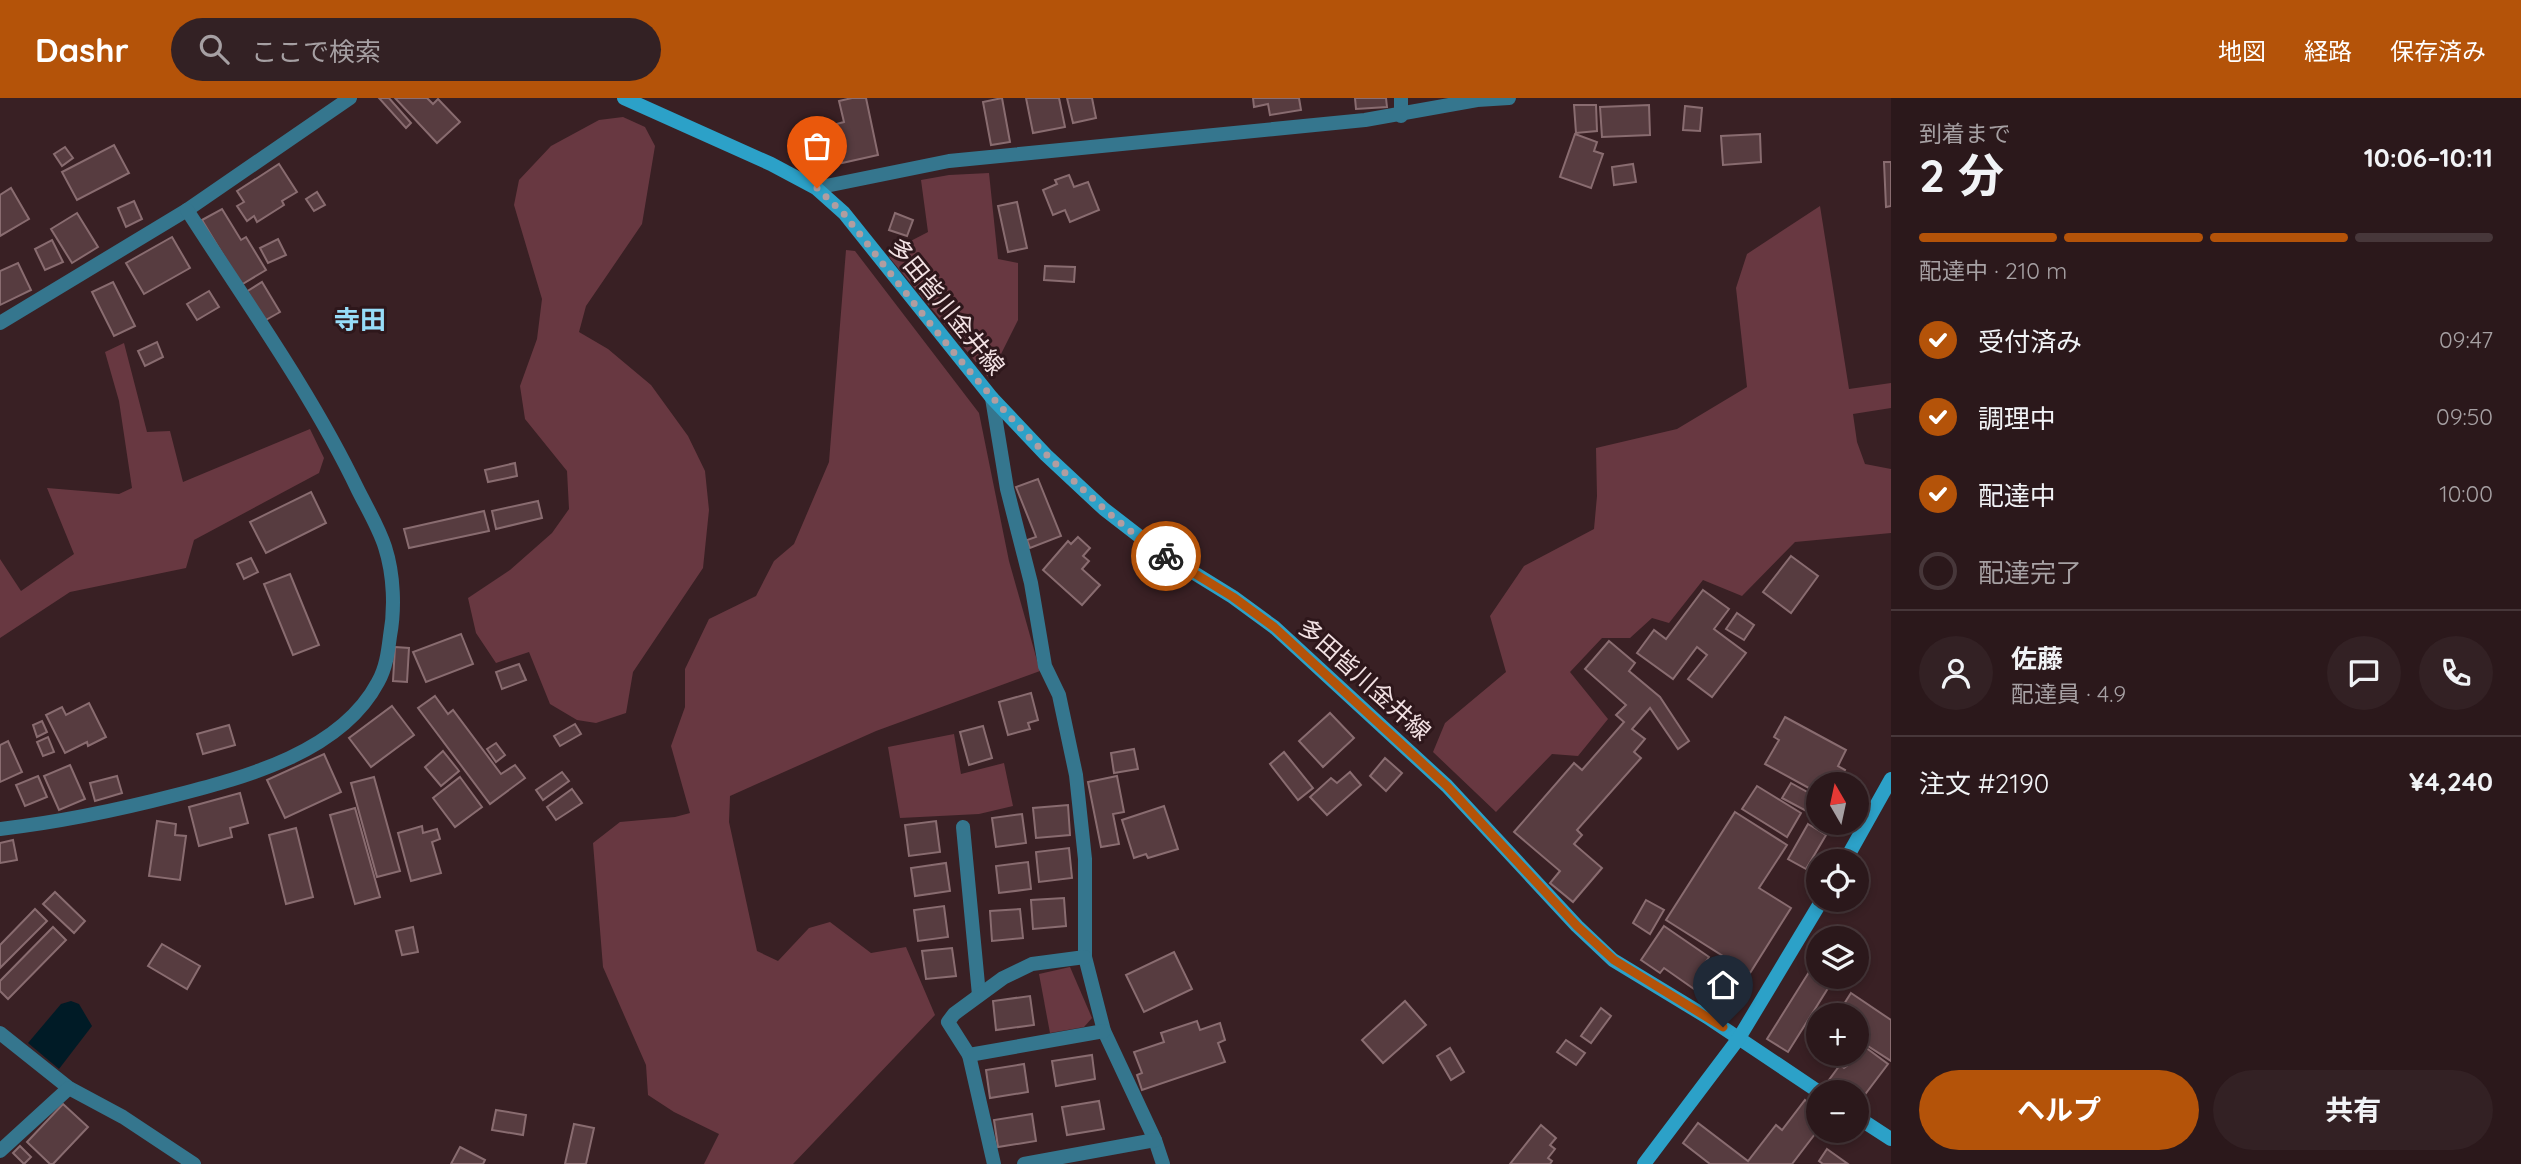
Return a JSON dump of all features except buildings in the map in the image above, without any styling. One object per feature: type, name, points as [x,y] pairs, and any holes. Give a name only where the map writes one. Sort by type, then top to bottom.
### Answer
[{"type":"main road","name":"多田皆川金井線","points":[[624,98],[771,164],[817,188],[844,214],[992,398],[1046,455],[1104,509],[1157,550],[1233,597],[1274,627],[1447,786],[1577,926],[1614,960],[1806,1083]]},
{"type":"main road","points":[[1852,849],[1891,779]]},
{"type":"main road","points":[[1644,1164],[1739,1038],[1815,912]]},
{"type":"main road","points":[[1869,1125],[1891,1139]]},
{"type":"street","points":[[0,323],[187,210],[350,98]]},
{"type":"street","points":[[1401,98],[1401,116]]},
{"type":"street","points":[[817,188],[949,161],[1401,116],[1477,100],[1509,98]]},
{"type":"street","points":[[0,829],[61,822],[151,802],[242,779],[291,758],[339,727],[359,709],[378,682],[386,662],[392,625],[393,591],[385,547],[335,442],[187,210]]},
{"type":"street","points":[[992,398],[1007,489],[1031,583],[1045,666],[1059,695],[1076,775],[1085,859],[1085,957],[1104,1031],[1155,1140],[1163,1164]]},
{"type":"street","points":[[963,827],[979,995]]},
{"type":"street","points":[[994,1164],[969,1055],[948,1022],[954,1014],[1003,978],[1032,964],[1085,957]]},
{"type":"street","points":[[969,1055],[1104,1031]]},
{"type":"street","points":[[0,1032],[69,1088],[123,1117],[194,1164]]},
{"type":"street","points":[[0,1151],[69,1088]]},
{"type":"street","points":[[1024,1164],[1155,1140]]},
{"type":"shaded area","points":[[623,117],[645,127],[655,146],[642,224],[586,306],[579,332],[608,349],[651,385],[688,436],[705,471],[709,510],[703,568],[633,672],[626,713],[596,723],[577,720],[550,704],[529,652],[496,663],[476,633],[468,598],[510,570],[552,533],[569,509],[567,471],[525,419],[520,386],[537,339],[542,299],[514,205],[519,180],[551,146],[599,120]]},
{"type":"shaded area","points":[[989,173],[998,259],[1018,263],[1018,320],[989,378],[889,257],[901,246],[928,232],[921,180],[949,175]]},
{"type":"shaded area","points":[[1820,206],[1849,389],[1891,383],[1891,408],[1853,414],[1857,442],[1865,464],[1891,469],[1891,533],[1795,542],[1742,596],[1703,580],[1669,623],[1652,618],[1630,638],[1602,638],[1570,672],[1608,719],[1578,756],[1552,754],[1496,812],[1433,752],[1445,723],[1506,672],[1490,616],[1524,566],[1594,529],[1597,496],[1596,448],[1677,429],[1747,387],[1736,288],[1747,254]]},
{"type":"shaded area","points":[[846,250],[855,251],[979,413],[1009,561],[1040,671],[876,731],[730,796],[729,822],[757,951],[778,961],[809,928],[830,922],[871,953],[906,947],[935,1015],[793,1164],[704,1164],[719,1134],[674,1112],[648,1095],[646,1065],[603,967],[593,843],[620,822],[690,813],[671,746],[685,707],[685,669],[709,619],[756,596],[774,561],[794,544],[829,462]]},
{"type":"shaded area","points":[[124,343],[147,432],[170,431],[183,482],[310,429],[324,458],[319,473],[194,540],[186,568],[70,592],[0,638],[0,559],[21,591],[74,554],[47,488],[119,494],[132,488],[119,401],[105,352]]},
{"type":"shaded area","points":[[954,734],[961,774],[1004,763],[1013,806],[979,814],[900,818],[888,747]]},
{"type":"shaded area","points":[[1070,967],[1092,1018],[1084,1027],[1050,1033],[1039,974]]},
{"type":"water","points":[[71,1001],[79,1004],[92,1026],[59,1069],[28,1043],[61,1004]]},
{"type":"way so far","points":[[817,188],[844,214],[992,398],[1046,455],[1104,509],[1166,556]]},
{"type":"district","name":"寺田","points":[[360,319]]},
{"type":"route","points":[[1166,556],[1233,597],[1274,627],[1447,786],[1577,926],[1614,960],[1723,1027]]}]
